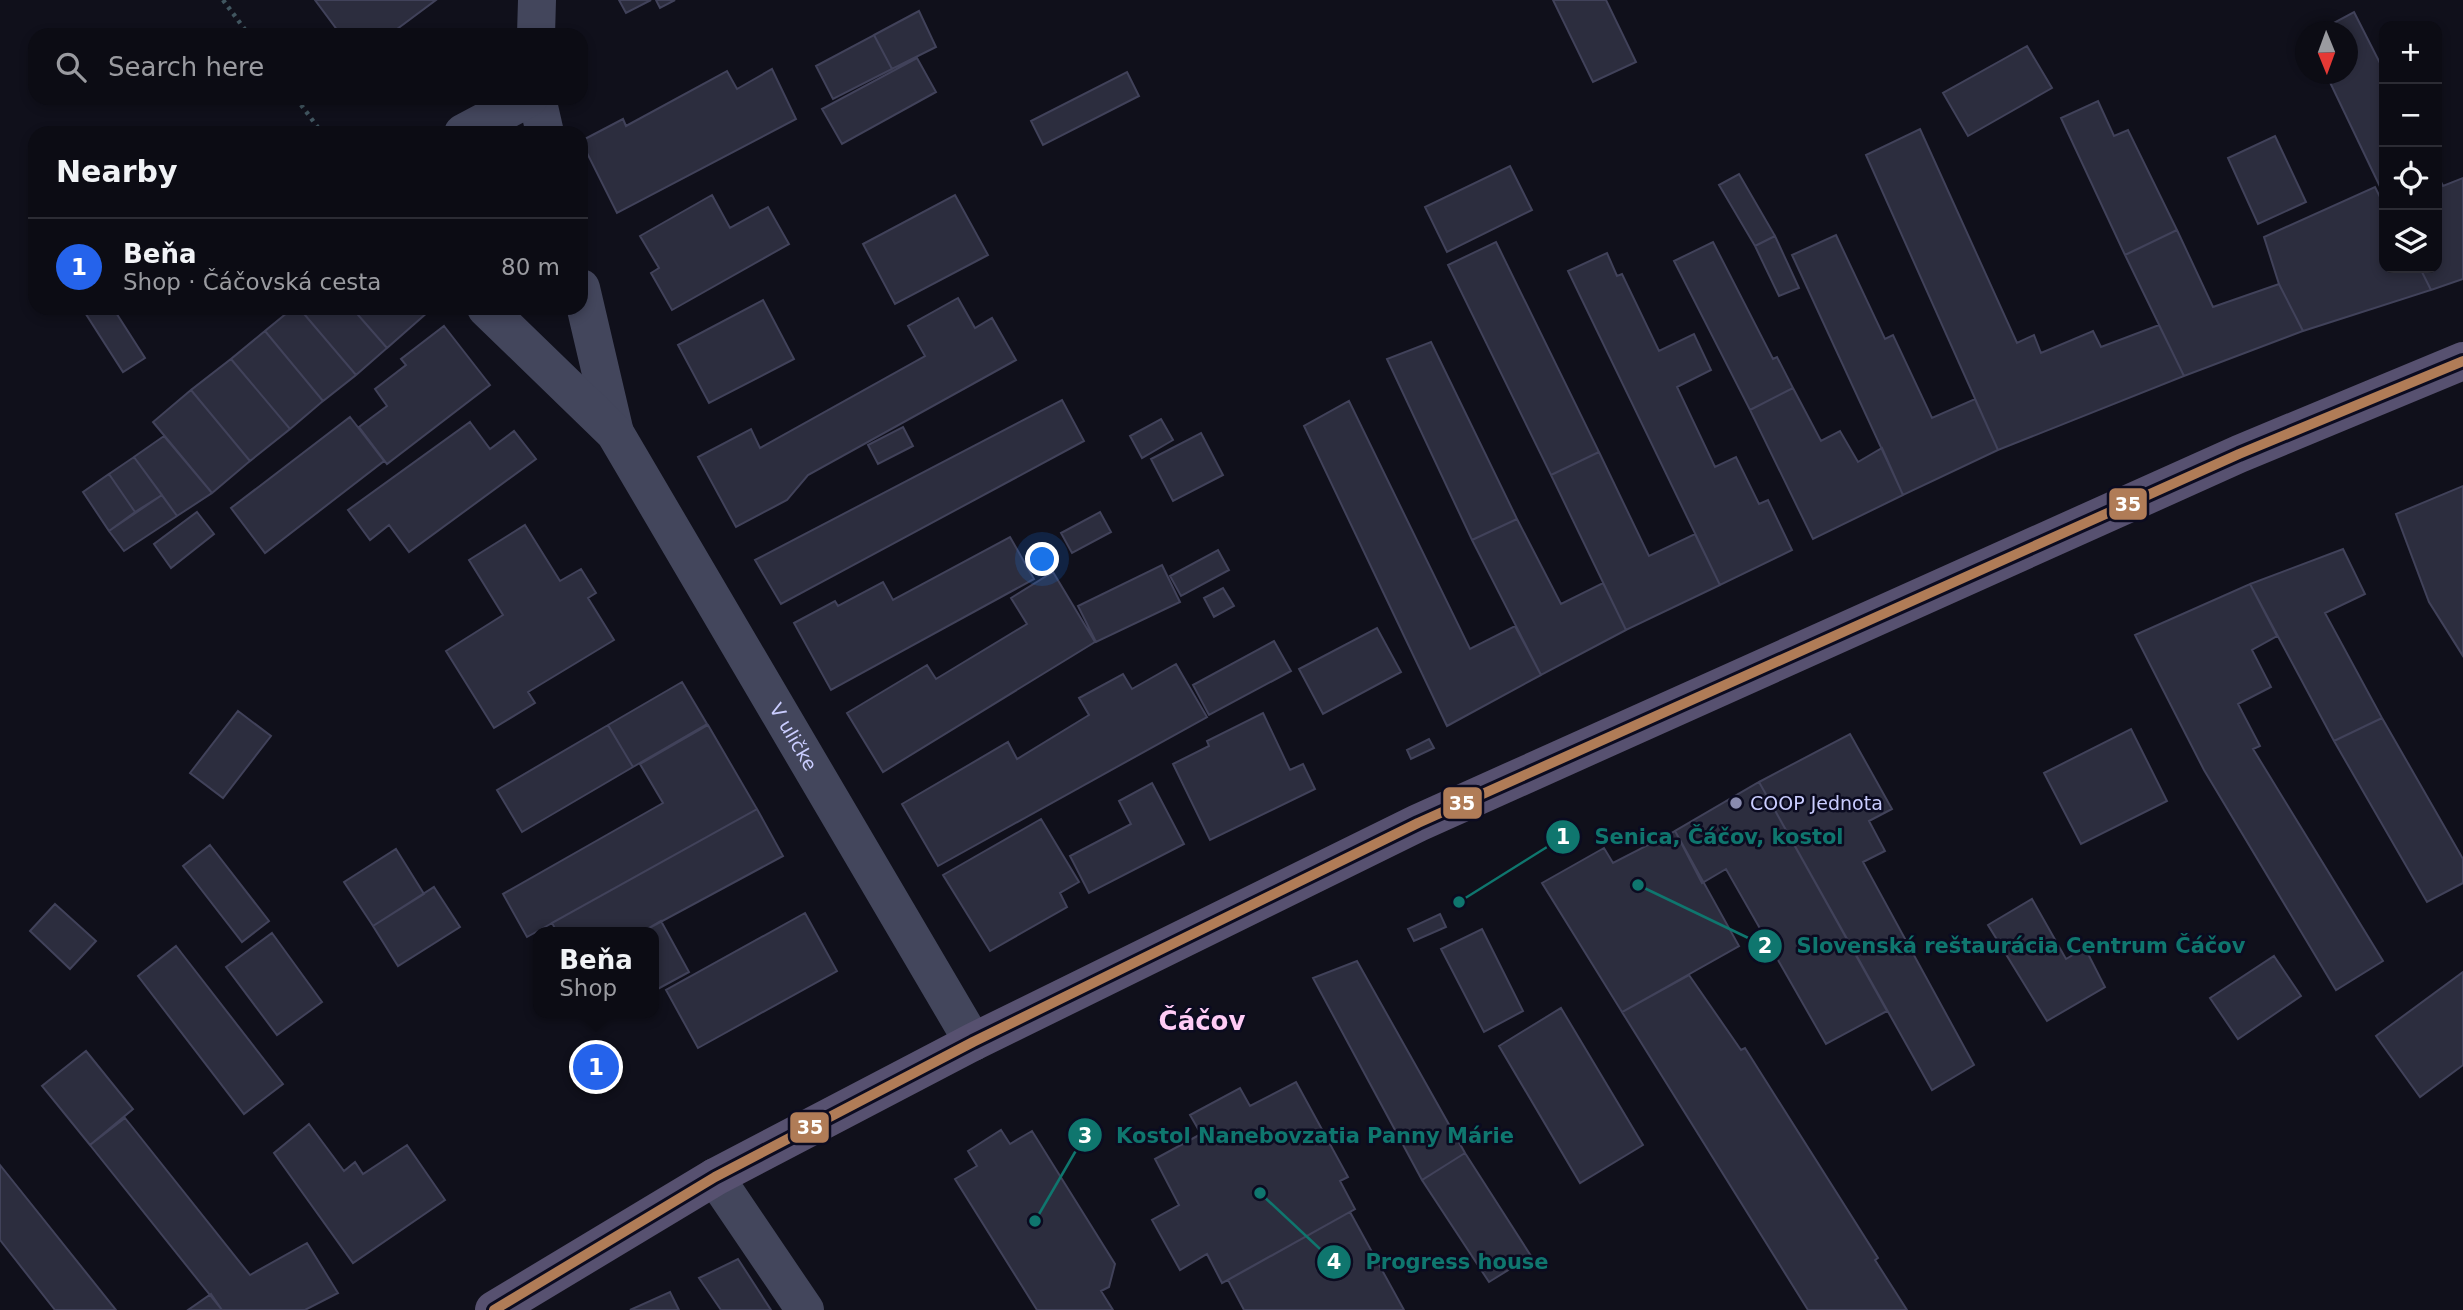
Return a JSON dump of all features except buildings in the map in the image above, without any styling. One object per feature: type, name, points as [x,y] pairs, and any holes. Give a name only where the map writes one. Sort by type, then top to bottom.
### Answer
[{"type":"main road","points":[[494,1310],[715,1177],[973,1041],[1484,791],[2238,454],[2463,361]]},
{"type":"street","points":[[536,28],[537,0]]},
{"type":"street","points":[[476,126],[516,105]]},
{"type":"street","points":[[539,105],[543,126]]},
{"type":"street","name":"V uličke","points":[[493,315],[615,433],[973,1041]]},
{"type":"street","name":"V uličke","points":[[587,315],[615,433]]},
{"type":"street","points":[[715,1177],[805,1310]]},
{"type":"path","points":[[223,0],[244,28]]},
{"type":"path","points":[[301,105],[317,126]]},
{"type":"transit line","name":"35","points":[[494,1310],[715,1177],[973,1042],[1418,823],[2239,454],[2463,361]]},
{"type":"place","name":"COOP Jednota","points":[[1736,803]]},
{"type":"place","name":"Slovenská reštaurácia Centrum Čáčov","points":[[1638,885]]},
{"type":"place","name":"Senica, Čáčov, kostol","points":[[1459,902]]},
{"type":"place","name":"Beňa","points":[[596,1067]]},
{"type":"place","name":"Progress house","points":[[1260,1193]]},
{"type":"place","name":"Kostol Nanebovzatia Panny Márie","points":[[1035,1221]]},
{"type":"district","name":"Čáčov","points":[[1202,1021]]}]
